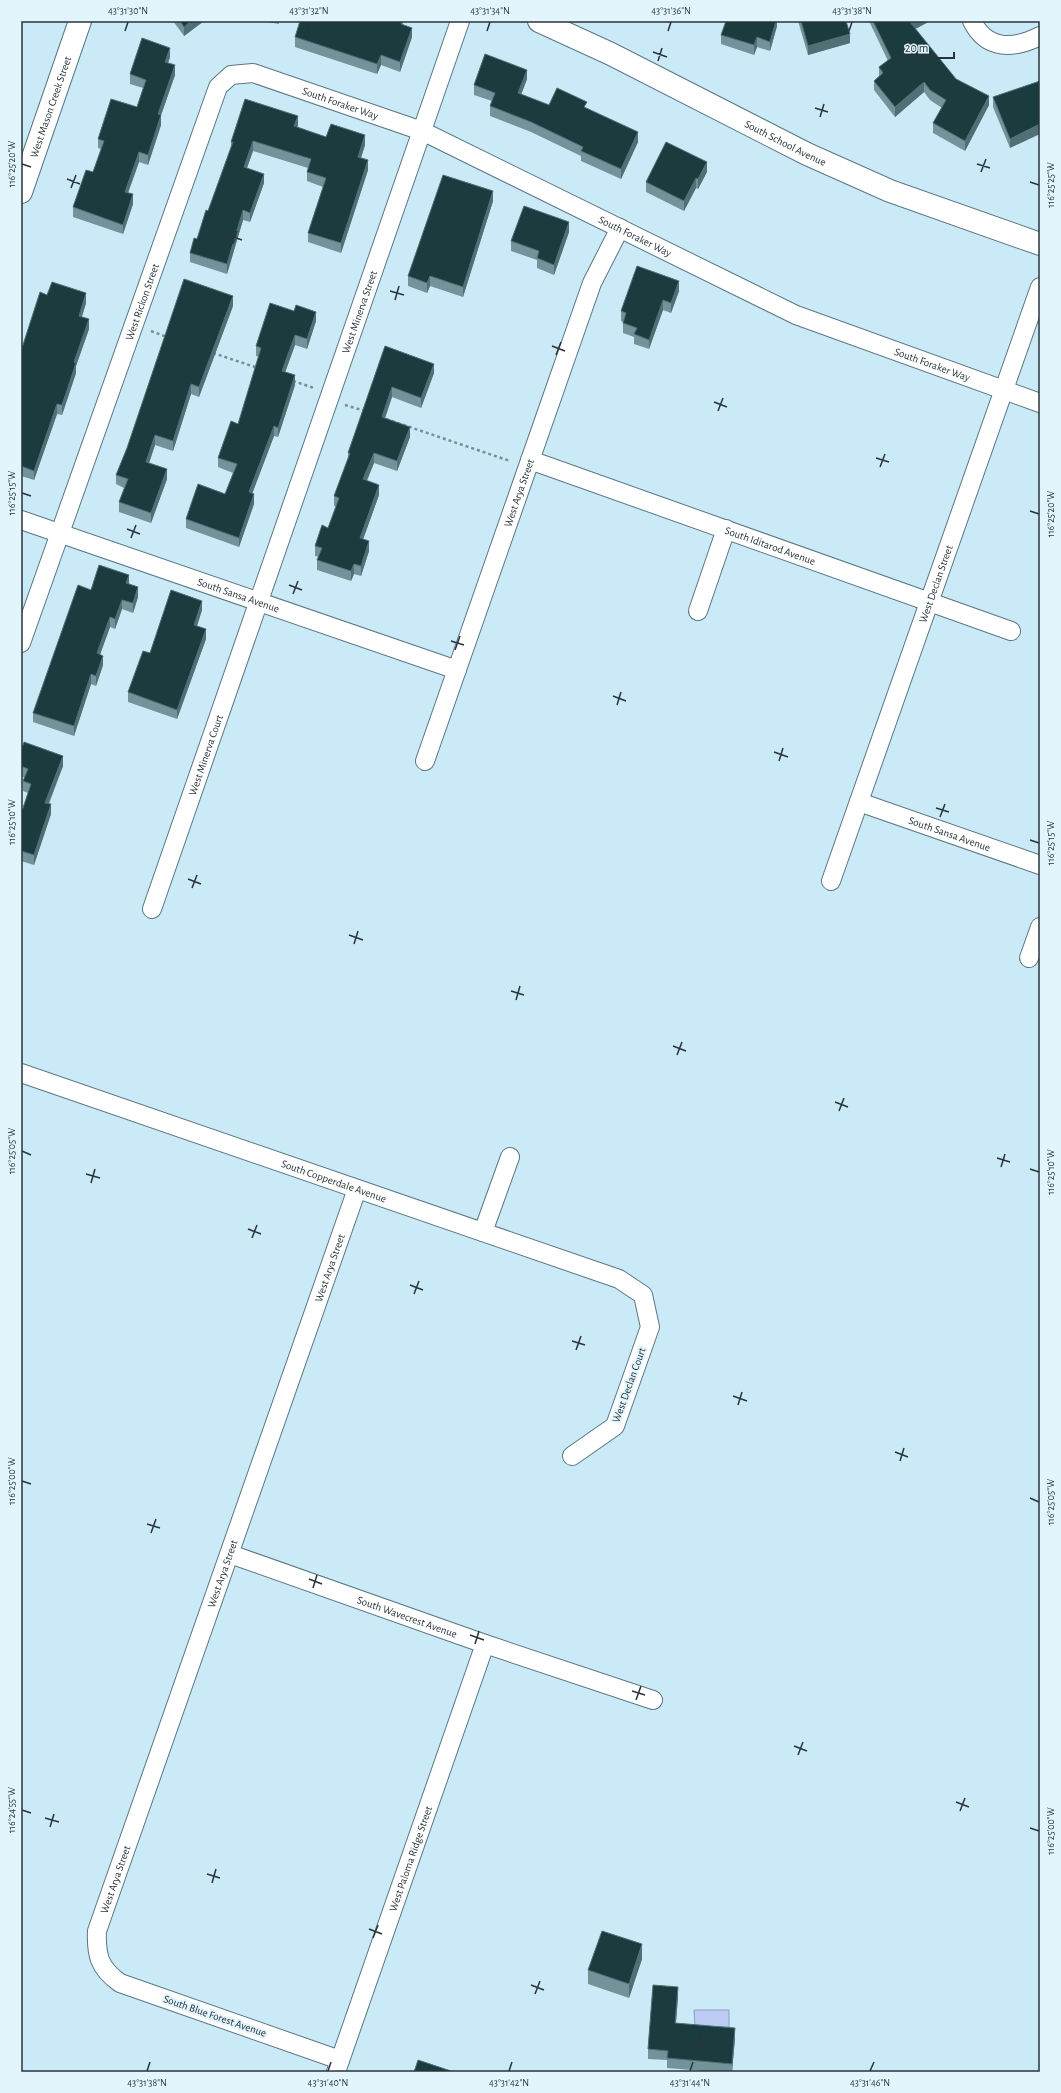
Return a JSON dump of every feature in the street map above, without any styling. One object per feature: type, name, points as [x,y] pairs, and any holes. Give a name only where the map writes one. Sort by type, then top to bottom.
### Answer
[{"type":"street","name":"West Mason Creek Street","points":[[21,192],[80,21]]},
{"type":"street","name":"West Minerva Street","points":[[258,602],[460,21]]},
{"type":"street","name":"South School Avenue","points":[[539,21],[611,54],[808,154],[890,191],[1040,244]]},
{"type":"street","points":[[972,21],[975,28],[997,44],[1023,44],[1040,36]]},
{"type":"street","name":"South Foraker Way","points":[[231,75],[252,73],[422,131],[796,315],[1040,403]]},
{"type":"street","name":"West Rickon Street","points":[[21,643],[218,87],[231,75]]},
{"type":"street","name":"West Arya Street","points":[[425,761],[592,283],[620,228]]},
{"type":"street","name":"West Declan Street","points":[[831,881],[1040,287]]},
{"type":"street","name":"South Iditarod Avenue","points":[[530,460],[1011,631]]},
{"type":"street","name":"South Sansa Avenue","points":[[21,520],[457,670]]},
{"type":"street","points":[[698,611],[726,529]]},
{"type":"street","name":"West Minerva Court","points":[[152,908],[258,602]]},
{"type":"street","name":"South Sansa Avenue","points":[[859,802],[1040,865]]},
{"type":"street","points":[[1029,958],[1040,927]]},
{"type":"street","name":"South Copperdale Avenue","points":[[21,1073],[619,1279],[643,1295]]},
{"type":"street","points":[[483,1232],[510,1157]]},
{"type":"street","name":"West Arya Street","points":[[99,1960],[96,1946],[96,1930],[230,1554],[357,1189]]},
{"type":"street","name":"West Declan Court","points":[[572,1456],[615,1426],[650,1326],[643,1295]]},
{"type":"street","name":"South Wavecrest Avenue","points":[[230,1554],[485,1644],[653,1700]]},
{"type":"street","name":"West Paloma Ridge Street","points":[[338,2066],[485,1644]]},
{"type":"street","name":"South Blue Forest Avenue","points":[[99,1960],[108,1974],[120,1983],[338,2066]]},
{"type":"water","points":[[694,2010],[729,2010],[729,2027],[695,2027]]},
{"type":"building","points":[[180,21],[191,21],[184,27]]},
{"type":"building","points":[[300,21],[402,21],[401,24],[412,28],[400,62],[381,55],[377,64],[295,37]]},
{"type":"building","points":[[726,21],[776,21],[770,42],[757,37],[754,45],[721,35]]},
{"type":"building","points":[[801,21],[846,21],[850,34],[808,46]]},
{"type":"building","points":[[873,21],[911,21],[910,22],[956,79],[989,96],[965,141],[933,123],[946,100],[930,90],[924,82],[895,107],[874,81],[883,73],[879,67],[891,58]]},
{"type":"building","points":[[142,38],[170,48],[165,62],[175,65],[158,114],[161,115],[148,155],[139,152],[125,192],[133,194],[123,225],[73,207],[86,170],[93,172],[104,141],[98,139],[111,99],[137,107],[146,80],[130,74]]},
{"type":"building","points":[[485,54],[527,70],[518,93],[549,105],[557,88],[587,102],[584,107],[638,132],[621,169],[581,151],[583,147],[531,122],[490,106],[495,93],[474,85]]},
{"type":"building","points":[[1040,81],[1040,124],[1010,139],[993,97]]},
{"type":"building","points":[[245,99],[298,116],[294,126],[326,137],[331,124],[365,135],[358,157],[368,160],[341,243],[308,233],[326,178],[307,172],[311,159],[253,141],[244,167],[264,174],[250,213],[243,210],[227,264],[190,253],[194,238],[197,239],[206,210],[208,211],[233,142],[231,142]]},
{"type":"building","points":[[666,142],[707,162],[698,179],[696,178],[684,201],[646,182]]},
{"type":"building","points":[[443,175],[493,191],[463,287],[430,276],[427,283],[408,276]]},
{"type":"building","points":[[524,206],[569,222],[554,265],[537,258],[539,251],[511,241]]},
{"type":"building","points":[[637,266],[679,281],[671,303],[663,300],[649,340],[634,334],[637,328],[623,323],[626,313],[621,311]]},
{"type":"building","points":[[184,279],[233,296],[199,387],[191,384],[173,441],[155,435],[146,462],[167,469],[151,513],[119,502],[128,479],[116,475],[127,448]]},
{"type":"building","points":[[52,282],[86,293],[79,316],[89,319],[74,362],[76,363],[62,405],[57,404],[34,471],[21,466],[21,351],[40,292],[47,295]]},
{"type":"building","points":[[270,303],[294,311],[296,305],[316,312],[307,339],[295,335],[282,371],[295,375],[278,428],[274,426],[249,492],[254,494],[239,538],[186,519],[198,484],[225,494],[237,464],[218,458],[231,421],[238,424],[261,348],[256,346]]},
{"type":"building","points":[[385,346],[434,364],[421,398],[392,387],[382,417],[410,427],[397,461],[374,453],[363,479],[379,485],[360,538],[369,541],[361,566],[354,564],[351,571],[317,560],[322,548],[315,546],[322,525],[328,528],[339,498],[334,496],[350,453],[348,453]]},
{"type":"building","points":[[99,565],[129,575],[126,583],[138,587],[133,603],[122,600],[115,619],[110,617],[97,653],[103,656],[96,676],[91,674],[74,726],[33,713],[78,585],[91,590]]},
{"type":"building","points":[[171,590],[202,601],[194,625],[206,629],[177,710],[128,692],[143,651],[150,653]]},
{"type":"building","points":[[24,742],[63,756],[45,803],[51,804],[34,855],[21,851],[21,814],[31,784],[23,781],[28,769],[21,766],[21,750]]},
{"type":"building","points":[[602,1931],[642,1944],[629,1984],[588,1970]]},
{"type":"building","points":[[653,1985],[678,1987],[675,2023],[735,2028],[732,2064],[667,2058],[668,2051],[648,2049]]},
{"type":"building","points":[[418,2060],[451,2071],[451,2072],[414,2072]]}]
